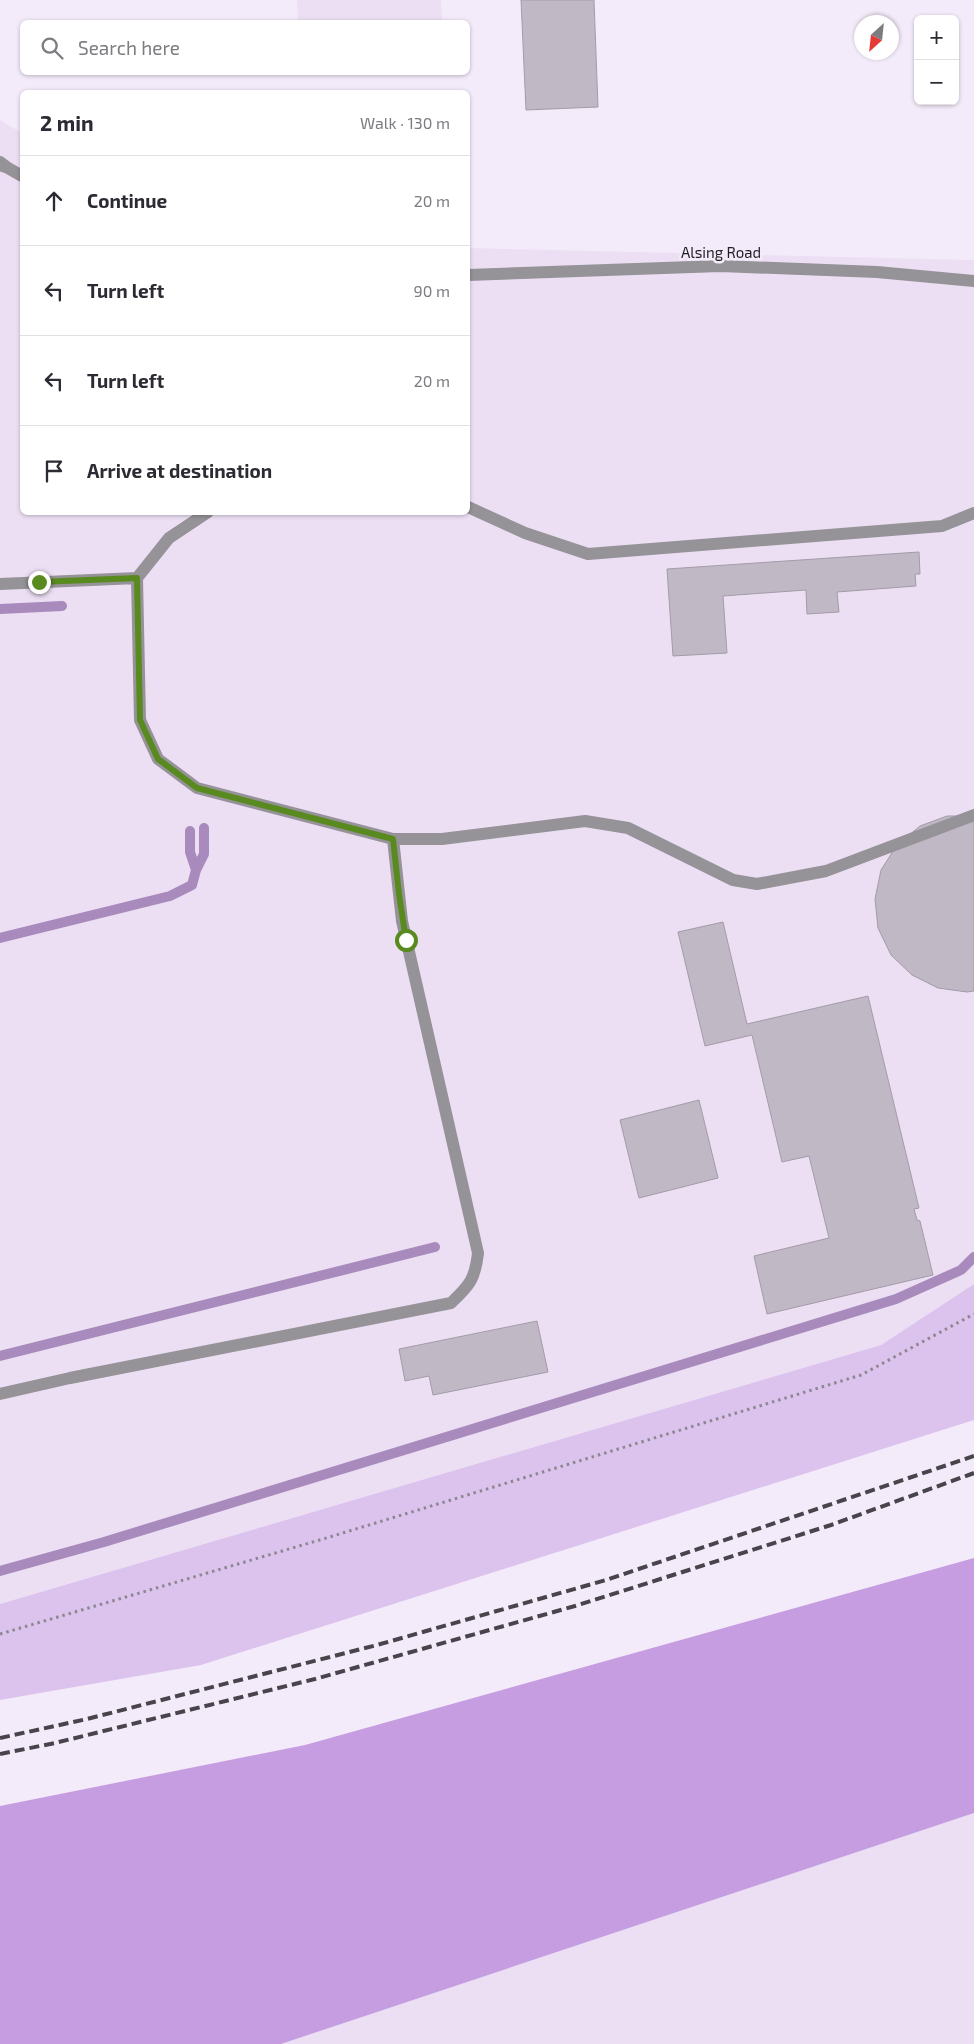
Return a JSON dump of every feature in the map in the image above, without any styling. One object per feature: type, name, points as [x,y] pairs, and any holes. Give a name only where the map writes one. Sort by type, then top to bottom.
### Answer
[{"type":"lane","points":[[3,165],[20,175]]},
{"type":"lane","name":"Alsing Road","points":[[470,275],[720,266],[877,272],[974,280]]},
{"type":"lane","points":[[470,508],[525,533],[588,554],[942,526],[974,513]]},
{"type":"lane","points":[[204,515],[169,538],[137,578],[140,720],[158,759],[197,788],[393,839],[442,839],[585,821],[628,828],[733,880],[757,884],[826,871],[974,815]]},
{"type":"lane","points":[[0,584],[137,578]]},
{"type":"lane","points":[[0,1394],[80,1376],[451,1303],[465,1289],[476,1273],[478,1253],[402,921],[393,839]]},
{"type":"path","points":[[0,1634],[313,1542],[861,1375],[974,1314]]},
{"type":"shaded area","points":[[297,0],[441,0],[442,20],[298,20]]},
{"type":"shaded area","points":[[0,120],[20,132],[20,515],[470,515],[470,248],[974,260],[974,1284],[881,1345],[0,1604]]},
{"type":"shaded area","points":[[974,1284],[974,1420],[201,1665],[0,1700],[0,1604],[881,1345]]},
{"type":"shaded area","points":[[974,1558],[974,1813],[281,2044],[0,2044],[0,1806],[305,1745]]},
{"type":"shaded area","points":[[974,1813],[974,2044],[281,2044]]},
{"type":"building","points":[[521,0],[594,0],[598,107],[526,110]]},
{"type":"building","points":[[919,552],[920,574],[915,574],[916,586],[837,592],[839,612],[807,614],[806,590],[723,596],[727,653],[673,656],[667,569]]},
{"type":"building","points":[[947,816],[974,816],[974,991],[967,992],[938,988],[912,975],[891,955],[878,928],[875,899],[881,870],[897,845],[920,826]]},
{"type":"building","points":[[723,922],[747,1024],[868,996],[919,1208],[914,1209],[917,1220],[920,1221],[933,1275],[767,1314],[754,1256],[829,1238],[809,1156],[782,1162],[752,1035],[705,1046],[678,932]]},
{"type":"building","points":[[699,1100],[718,1178],[639,1198],[620,1120]]},
{"type":"building","points":[[537,1321],[548,1372],[433,1395],[429,1376],[405,1381],[399,1349]]},
{"type":"waterway","points":[[0,609],[62,606]]},
{"type":"waterway","points":[[0,938],[170,896],[192,885],[196,870],[204,854],[204,828]]},
{"type":"waterway","points":[[190,831],[190,852],[196,870]]},
{"type":"waterway","points":[[0,1356],[435,1247]]},
{"type":"waterway","points":[[0,1571],[104,1542],[896,1299],[961,1270],[974,1257]]},
{"type":"railway","points":[[0,1738],[87,1719],[377,1645],[606,1580],[974,1456]]},
{"type":"railway","points":[[0,1754],[55,1743],[315,1679],[575,1606],[831,1525],[974,1473]]},
{"type":"route","points":[[39,582],[137,578],[140,720],[158,759],[197,788],[393,839],[402,921],[406,940]]}]
